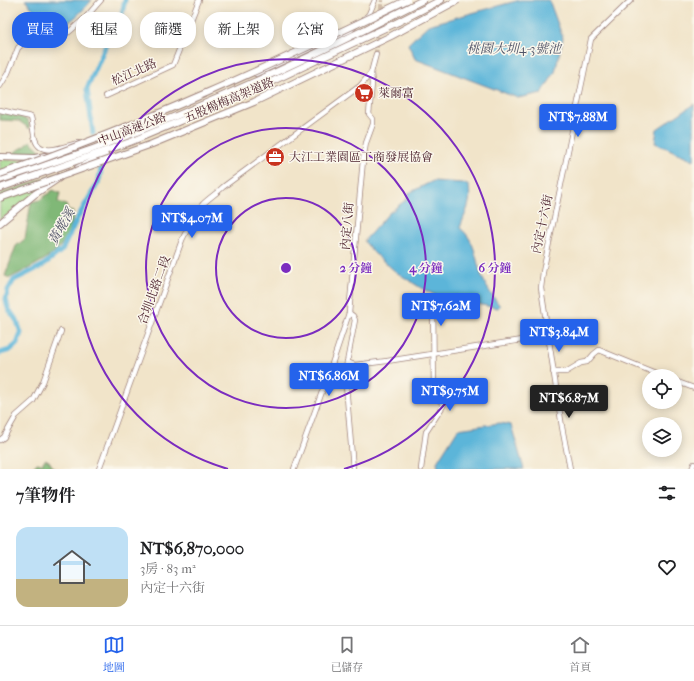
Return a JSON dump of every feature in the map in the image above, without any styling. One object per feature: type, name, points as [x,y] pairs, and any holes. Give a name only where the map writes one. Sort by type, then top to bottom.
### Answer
[{"type":"highway","name":"五股楊梅高架道路","points":[[0,174],[200,97],[321,42],[407,0]]},
{"type":"highway","name":"中山高速公路","points":[[0,180],[97,147],[207,103],[309,57],[423,0]]},
{"type":"highway","name":"中山高速公路","points":[[0,188],[130,142],[256,89],[442,0]]},
{"type":"highway","name":"五股楊梅高架道路","points":[[0,198],[152,144],[254,102],[391,36],[458,0]]},
{"type":"highway","points":[[0,223],[35,194],[66,174],[130,142]]},
{"type":"highway","points":[[0,157],[35,158],[97,147]]},
{"type":"street","points":[[0,86],[8,73],[18,48],[39,28],[41,27],[50,35],[69,32],[86,17],[101,0]]},
{"type":"street","name":"松江北路","points":[[106,96],[173,65],[199,0]]},
{"type":"street","points":[[0,110],[31,117],[36,141],[42,148],[48,150],[90,140],[123,130],[184,105],[270,68],[351,30],[369,14],[375,0]]},
{"type":"street","name":"內定十六街","points":[[570,469],[553,372],[541,286],[549,237],[591,39],[631,0]]},
{"type":"street","points":[[371,74],[376,54]]},
{"type":"street","name":"內定八街","points":[[294,469],[349,313],[363,160],[366,143],[373,124],[373,119],[369,114],[372,84],[371,74]]},
{"type":"street","name":"合圳北路二段","points":[[99,469],[182,240],[195,215],[203,204],[223,187],[360,86],[371,74]]},
{"type":"street","points":[[421,469],[426,432],[444,404],[434,396],[433,301]]},
{"type":"street","points":[[349,313],[354,316],[355,320],[345,373],[353,469]]},
{"type":"street","points":[[0,440],[4,437],[16,416],[32,401],[42,382],[61,331]]},
{"type":"street","points":[[347,362],[355,365],[387,361],[548,336]]},
{"type":"street","points":[[553,372],[566,372],[582,363],[588,362],[599,350],[646,369]]},
{"type":"street","points":[[682,384],[694,388]]},
{"type":"street","points":[[692,469],[694,464]]},
{"type":"green space","points":[[0,112],[28,120],[30,129],[19,121],[0,120]]},
{"type":"green space","points":[[30,141],[42,152],[31,156],[12,155],[25,146]]},
{"type":"green space","points":[[0,160],[32,160],[0,172]]},
{"type":"green space","points":[[68,171],[0,220],[0,194]]},
{"type":"green space","points":[[53,190],[60,193],[58,202],[66,205],[68,210],[73,212],[67,237],[61,246],[43,260],[10,278],[5,276],[16,246],[25,239],[31,202],[40,200]]},
{"type":"green space","points":[[45,459],[49,461],[54,469],[32,469],[37,463],[42,464]]},
{"type":"water","points":[[25,0],[92,0],[81,12],[76,12],[76,16],[68,22],[68,12],[35,11]]},
{"type":"water","name":"桃園大圳4-3號池","points":[[520,0],[549,0],[563,38],[555,72],[542,93],[518,98],[415,59],[408,44],[428,25]]},
{"type":"water","points":[[694,104],[694,160],[655,143],[657,129]]},
{"type":"water","points":[[433,181],[463,183],[469,186],[470,198],[468,208],[460,228],[466,233],[473,245],[480,272],[489,290],[500,306],[498,308],[439,297],[421,288],[396,272],[374,253],[364,241],[389,213],[407,199],[409,193]]},
{"type":"water","points":[[500,423],[511,425],[524,469],[438,469],[437,462],[458,429]]},
{"type":"waterway","name":"黃墘溪","points":[[93,133],[87,89],[109,38],[119,27],[125,0]]},
{"type":"waterway","name":"黃墘溪","points":[[0,353],[10,350],[17,344],[21,333],[17,321],[8,308],[6,299],[8,290],[14,280],[42,266],[62,250],[78,217],[99,181],[101,168]]},
{"type":"tunnel","points":[[376,54],[382,0]]},
{"type":"place","name":"萊爾富","points":[[364,93]]},
{"type":"place","name":"大江工業園區工商發展協會","points":[[275,157]]}]
